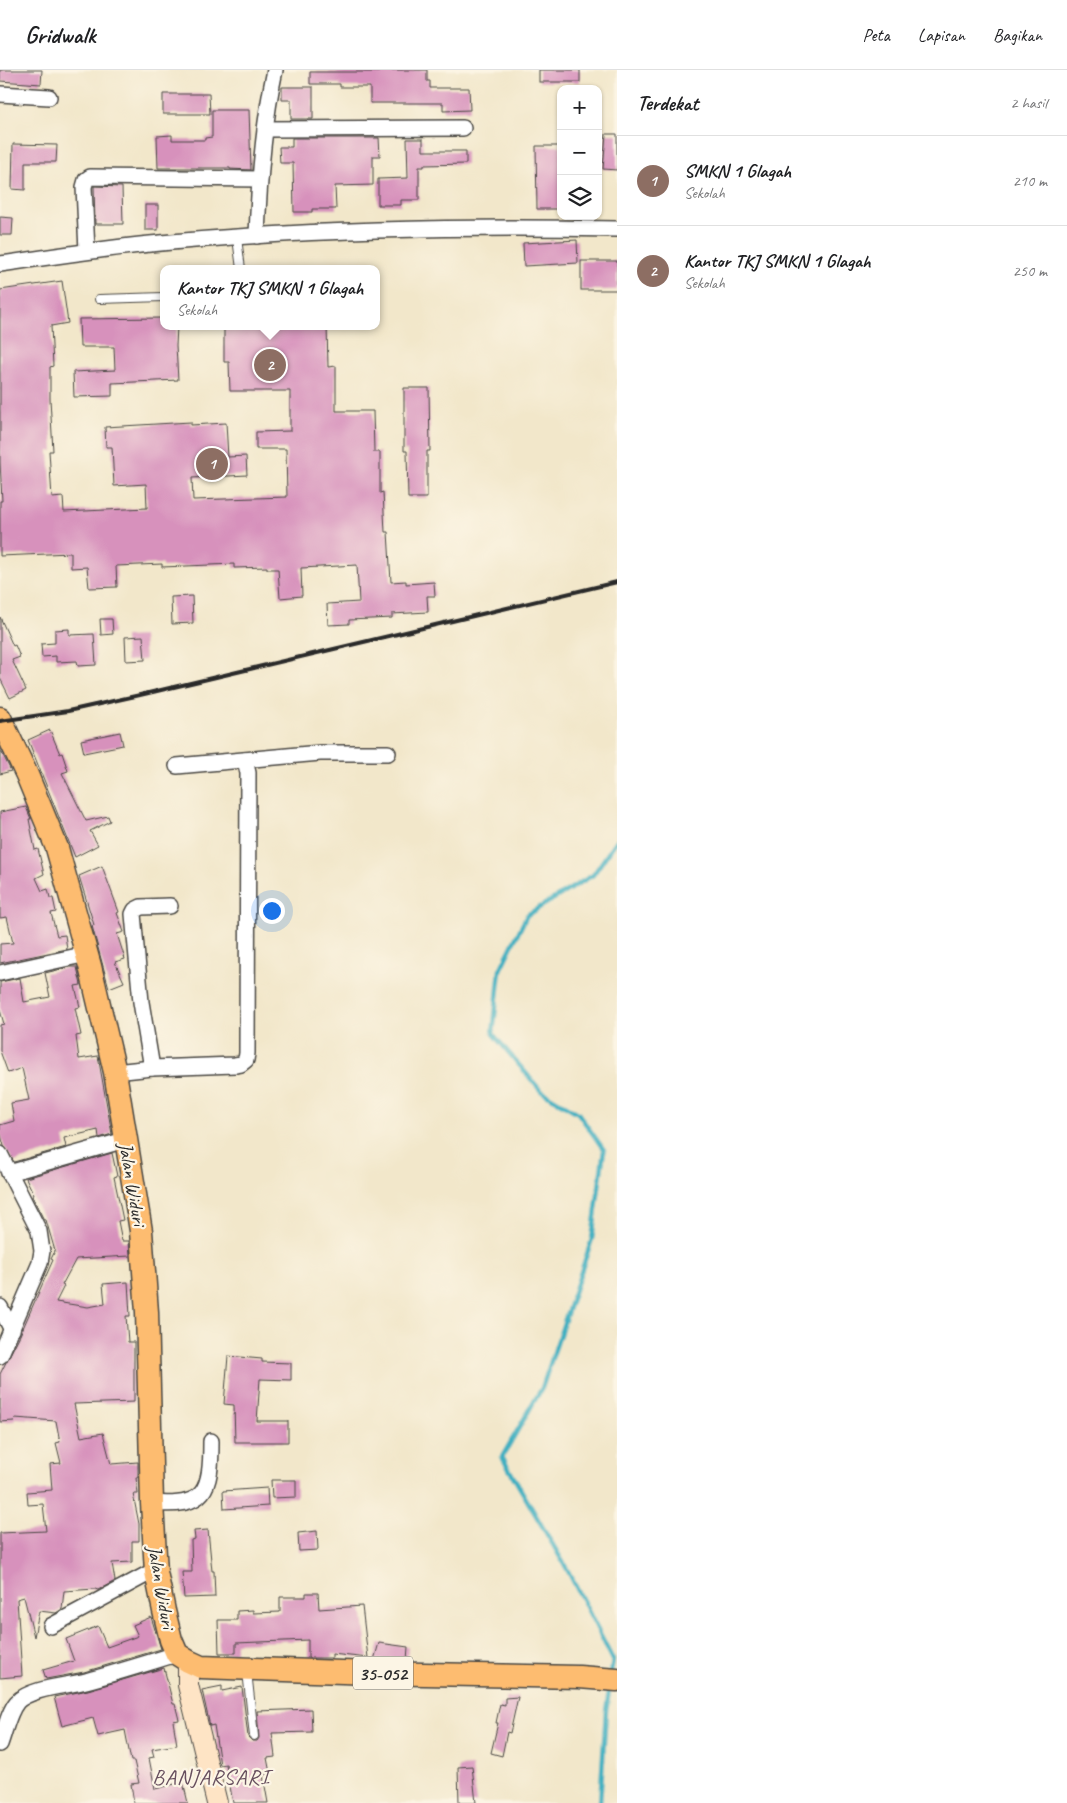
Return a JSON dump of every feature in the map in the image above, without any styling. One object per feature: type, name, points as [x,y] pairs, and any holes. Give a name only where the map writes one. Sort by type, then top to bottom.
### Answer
[{"type":"main road","name":"Jalan Widuri","points":[[0,718],[27,775],[57,848],[121,1072],[125,1140],[141,1231],[147,1312],[157,1504],[156,1576],[171,1640],[182,1658]]},
{"type":"main road","name":"35-052","points":[[182,1658],[201,1667],[579,1677],[617,1680]]},
{"type":"street","points":[[257,236],[265,129],[275,70]]},
{"type":"street","points":[[0,94],[49,97]]},
{"type":"street","points":[[265,129],[463,128]]},
{"type":"street","points":[[86,252],[84,186],[86,180],[90,177],[260,179]]},
{"type":"street","points":[[0,264],[150,244],[257,236],[376,230],[503,227],[617,229]]},
{"type":"street","points":[[177,766],[320,753],[388,754]]},
{"type":"street","points":[[121,1072],[149,1068],[235,1065],[246,1060],[248,1052],[248,773],[245,760]]},
{"type":"street","points":[[149,1068],[133,914],[141,906],[170,906]]},
{"type":"street","points":[[0,973],[87,954]]},
{"type":"street","points":[[0,1356],[40,1264],[42,1251],[39,1231],[3,1163],[125,1140]]},
{"type":"street","points":[[0,1307],[12,1330]]},
{"type":"street","points":[[157,1504],[190,1502],[201,1494],[207,1485],[211,1471],[211,1441]]},
{"type":"street","points":[[50,1626],[156,1576]]},
{"type":"street","points":[[0,1744],[12,1710],[23,1697],[38,1691],[182,1658],[217,1803]]},
{"type":"lane","points":[[237,238],[240,265]]},
{"type":"lane","points":[[99,299],[160,297]]},
{"type":"lane","points":[[247,1668],[254,1736]]},
{"type":"building","points":[[0,70],[42,70],[41,84],[0,81]]},
{"type":"building","points":[[379,70],[427,70],[427,81],[430,81],[430,88],[469,88],[470,110],[443,111],[443,103],[370,103],[370,87],[310,84],[310,72],[379,72]]},
{"type":"building","points":[[539,70],[580,70],[580,82],[539,82]]},
{"type":"building","points":[[282,87],[313,87],[313,119],[291,119],[291,100],[282,100]]},
{"type":"building","points":[[163,94],[209,94],[210,114],[163,114]]},
{"type":"building","points":[[212,110],[249,110],[251,170],[230,168],[158,168],[157,136],[172,135],[172,140],[205,140],[205,138],[212,137]]},
{"type":"building","points":[[606,134],[617,134],[617,170],[603,169]]},
{"type":"building","points":[[292,138],[379,138],[380,156],[373,156],[373,185],[335,186],[336,209],[312,209],[312,212],[294,212],[293,163],[280,163],[279,147],[292,147]]},
{"type":"building","points":[[407,139],[423,139],[423,151],[466,151],[466,164],[424,165],[424,167],[419,167],[419,200],[401,200],[401,205],[378,205],[378,179],[408,178]]},
{"type":"building","points":[[13,144],[57,145],[56,162],[25,162],[25,190],[12,189]]},
{"type":"building","points":[[536,146],[557,146],[557,209],[537,209]]},
{"type":"building","points":[[94,186],[122,187],[123,224],[95,224]]},
{"type":"building","points":[[145,205],[158,205],[158,230],[145,230]]},
{"type":"building","points":[[0,217],[13,218],[12,235],[0,235]]},
{"type":"building","points":[[577,240],[578,263],[524,266],[523,243]]},
{"type":"building","points":[[581,261],[617,261],[617,290],[581,290]]},
{"type":"building","points":[[62,281],[68,323],[51,326],[53,366],[50,367],[50,399],[53,451],[49,451],[52,498],[63,497],[64,512],[147,508],[146,484],[114,486],[112,447],[106,447],[105,427],[191,422],[191,425],[226,423],[228,457],[246,456],[247,475],[192,478],[193,500],[287,497],[286,449],[256,449],[256,432],[290,431],[290,391],[230,391],[229,362],[224,362],[224,330],[327,330],[328,367],[336,366],[336,411],[373,411],[374,452],[380,452],[380,493],[383,492],[385,532],[388,532],[391,582],[406,581],[406,584],[434,582],[435,596],[427,596],[428,612],[392,614],[392,618],[349,620],[349,624],[328,625],[327,604],[359,602],[357,565],[301,568],[302,596],[280,598],[278,569],[267,569],[267,567],[234,568],[234,564],[162,567],[162,564],[116,566],[117,587],[89,588],[87,567],[71,568],[71,553],[0,556],[0,501],[2,501],[0,462],[0,290]]},
{"type":"building","points":[[160,318],[160,330],[177,330],[178,380],[112,383],[112,396],[74,397],[73,372],[115,370],[114,347],[80,347],[79,319]]},
{"type":"building","points":[[404,388],[429,388],[430,451],[427,451],[427,498],[408,498],[407,451],[404,451]]},
{"type":"building","points":[[192,596],[193,623],[172,624],[171,597]]},
{"type":"building","points":[[0,617],[20,657],[12,660],[26,690],[10,698],[0,678]]},
{"type":"building","points":[[100,619],[112,619],[113,634],[101,635]]},
{"type":"building","points":[[69,629],[69,635],[94,634],[96,665],[78,666],[77,661],[56,662],[56,656],[42,657],[41,644],[55,643],[55,630]]},
{"type":"building","points":[[143,636],[145,660],[126,661],[125,637]]},
{"type":"building","points":[[50,730],[60,754],[62,753],[68,771],[62,773],[86,821],[108,816],[110,821],[90,831],[98,845],[75,857],[28,740]]},
{"type":"building","points":[[120,732],[123,745],[84,753],[81,740]]},
{"type":"building","points":[[0,749],[11,771],[0,774]]},
{"type":"building","points":[[26,807],[31,819],[29,819],[35,850],[38,849],[44,874],[36,878],[42,891],[48,889],[50,898],[53,898],[56,912],[51,913],[57,936],[65,935],[67,949],[0,963],[0,944],[13,943],[7,917],[0,918],[0,812]]},
{"type":"building","points":[[102,866],[119,912],[117,913],[124,932],[117,934],[125,959],[115,962],[124,982],[109,988],[92,926],[94,925],[79,876]]},
{"type":"building","points":[[77,967],[81,985],[75,986],[80,1007],[75,1008],[81,1035],[76,1036],[79,1059],[98,1056],[112,1134],[99,1138],[98,1130],[64,1138],[66,1147],[14,1162],[4,1146],[0,1125],[14,1121],[11,1103],[29,1100],[22,1068],[8,1073],[0,1051],[0,1025],[4,1024],[0,1010],[0,982],[20,978],[24,1002],[50,997],[45,973]]},
{"type":"building","points":[[112,1153],[117,1176],[114,1177],[123,1220],[118,1221],[122,1241],[129,1241],[130,1256],[76,1259],[62,1285],[64,1286],[56,1302],[88,1307],[105,1304],[103,1284],[128,1282],[130,1316],[126,1316],[128,1342],[134,1342],[134,1402],[74,1404],[81,1437],[103,1433],[111,1464],[138,1462],[138,1478],[136,1478],[138,1494],[133,1494],[139,1524],[139,1541],[132,1541],[132,1562],[112,1563],[115,1581],[98,1590],[64,1591],[62,1609],[56,1613],[39,1611],[34,1637],[24,1597],[17,1599],[22,1676],[0,1678],[0,1533],[46,1531],[43,1504],[28,1505],[27,1492],[52,1490],[50,1464],[61,1463],[56,1443],[60,1442],[56,1421],[15,1418],[14,1421],[0,1422],[0,1374],[20,1335],[53,1260],[51,1259],[55,1251],[46,1220],[44,1220],[32,1196],[34,1195],[26,1178]]},
{"type":"building","points":[[228,1356],[262,1359],[262,1362],[291,1363],[291,1380],[260,1379],[257,1421],[288,1421],[288,1442],[235,1442],[234,1405],[224,1404]]},
{"type":"building","points":[[271,1480],[296,1480],[296,1497],[272,1498]]},
{"type":"building","points":[[267,1488],[268,1506],[224,1509],[223,1491]]},
{"type":"building","points":[[208,1530],[212,1571],[214,1571],[215,1597],[184,1598],[182,1572],[192,1572],[191,1540],[195,1539],[194,1531]]},
{"type":"building","points":[[317,1531],[318,1550],[299,1551],[298,1533]]},
{"type":"building","points":[[306,1593],[318,1593],[319,1609],[362,1606],[368,1658],[332,1654],[332,1658],[308,1658],[308,1640],[236,1643],[236,1653],[219,1653],[218,1620],[237,1620],[237,1611],[253,1610],[253,1613],[280,1612],[280,1597],[306,1597]]},
{"type":"building","points":[[151,1617],[161,1649],[84,1672],[46,1679],[43,1670],[74,1661],[66,1639],[98,1626],[107,1647],[138,1636],[133,1625]]},
{"type":"building","points":[[379,1643],[408,1647],[407,1660],[390,1658],[390,1660],[374,1660]]},
{"type":"building","points":[[164,1668],[179,1720],[173,1721],[177,1745],[152,1749],[154,1757],[149,1758],[155,1789],[183,1782],[188,1803],[134,1803],[131,1784],[139,1783],[134,1761],[131,1761],[125,1730],[98,1736],[93,1718],[62,1726],[54,1697],[88,1690]]},
{"type":"building","points":[[222,1686],[222,1691],[242,1687],[248,1737],[252,1741],[257,1741],[259,1738],[257,1711],[311,1709],[312,1732],[272,1733],[275,1757],[267,1758],[270,1773],[263,1775],[268,1803],[233,1803],[226,1764],[220,1765],[214,1725],[210,1726],[202,1690]]},
{"type":"building","points":[[518,1697],[510,1733],[507,1732],[502,1756],[491,1753],[500,1704],[505,1705],[505,1698]]},
{"type":"building","points":[[472,1766],[476,1803],[459,1803],[458,1767]]},
{"type":"waterway","points":[[611,1672],[613,1660],[567,1569],[502,1457],[542,1388],[592,1239],[604,1150],[578,1113],[541,1091],[493,1034],[500,970],[527,915],[593,875],[617,840]]},
{"type":"waterway","points":[[600,1803],[606,1711],[610,1685]]},
{"type":"railway","points":[[0,721],[68,711],[140,695],[617,582]]},
{"type":"place","name":"Kantor TKJ SMKN 1 Glagah","points":[[270,365]]},
{"type":"place","name":"SMKN 1 Glagah","points":[[212,464]]},
{"type":"district","name":"BANJARSARI","points":[[211,1776]]}]
